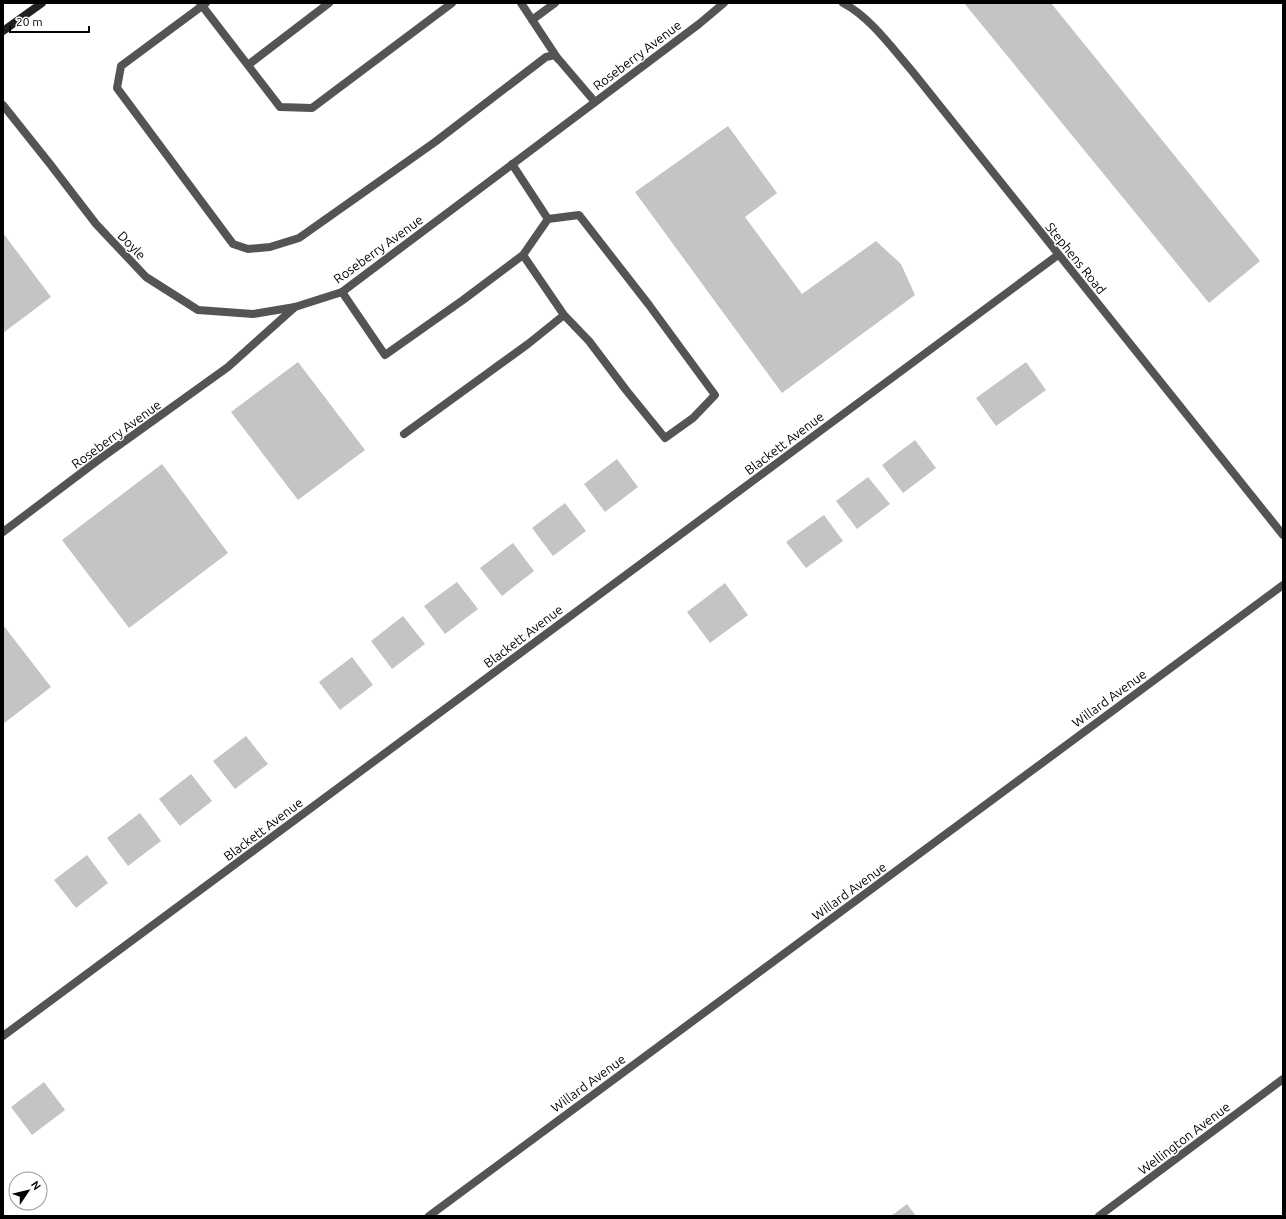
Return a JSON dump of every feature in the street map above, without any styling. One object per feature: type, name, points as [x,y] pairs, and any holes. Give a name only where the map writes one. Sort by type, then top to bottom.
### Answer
[{"type":"main road","points":[[3,31],[42,3]]},
{"type":"street","points":[[248,66],[329,3]]},
{"type":"street","points":[[452,3],[312,108],[280,107],[203,4],[121,66],[117,88],[233,244],[248,249],[270,247],[299,238],[435,142],[546,57],[555,55],[595,102]]},
{"type":"street","points":[[521,3],[561,62]]},
{"type":"street","points":[[532,20],[555,3]]},
{"type":"street","name":"Roseberry Avenue","points":[[3,532],[97,461],[228,367],[295,307],[342,292],[699,24],[724,3]]},
{"type":"street","name":"Stephens Road","points":[[843,3],[850,6],[875,28],[912,71],[1283,534]]},
{"type":"street","name":"Doyle","points":[[3,105],[96,224],[146,277],[198,310],[253,314],[295,307]]},
{"type":"street","points":[[512,164],[548,220]]},
{"type":"street","points":[[342,292],[385,355],[463,300],[523,255],[548,220],[579,215],[649,305],[715,395],[693,418],[665,438],[589,341],[564,315],[523,255]]},
{"type":"street","name":"Blackett Avenue","points":[[3,1036],[1058,255]]},
{"type":"street","points":[[404,434],[528,344],[564,315]]},
{"type":"street","name":"Willard Avenue","points":[[429,1216],[1283,585]]},
{"type":"street","name":"Wellington Avenue","points":[[1099,1216],[1283,1079]]},
{"type":"building","points":[[964,3],[1051,3],[1260,261],[1209,303]]},
{"type":"building","points":[[728,126],[777,193],[745,217],[802,294],[876,241],[901,264],[915,295],[782,393],[635,192]]},
{"type":"building","points":[[3,233],[51,297],[3,333]]},
{"type":"building","points":[[298,362],[365,450],[298,500],[231,412]]},
{"type":"building","points":[[1026,362],[1046,390],[996,426],[976,398]]},
{"type":"building","points":[[915,440],[936,468],[903,493],[882,465]]},
{"type":"building","points":[[617,459],[638,487],[605,512],[584,484]]},
{"type":"building","points":[[162,464],[228,553],[129,628],[62,540]]},
{"type":"building","points":[[868,477],[890,504],[857,529],[836,501]]},
{"type":"building","points":[[565,503],[586,531],[553,556],[532,528]]},
{"type":"building","points":[[824,515],[843,541],[806,568],[786,542]]},
{"type":"building","points":[[513,543],[534,571],[502,596],[480,568]]},
{"type":"building","points":[[457,582],[478,609],[445,634],[424,606]]},
{"type":"building","points":[[725,583],[748,615],[710,643],[687,612]]},
{"type":"building","points":[[403,616],[425,644],[392,669],[371,641]]},
{"type":"building","points":[[3,625],[51,687],[3,724]]},
{"type":"building","points":[[352,657],[373,685],[340,710],[319,682]]},
{"type":"building","points":[[246,736],[268,764],[235,789],[213,761]]},
{"type":"building","points":[[191,774],[212,801],[180,826],[159,799]]},
{"type":"building","points":[[140,813],[161,841],[128,866],[107,838]]},
{"type":"building","points":[[87,855],[108,883],[76,908],[54,880]]},
{"type":"building","points":[[44,1082],[65,1110],[32,1135],[11,1107]]},
{"type":"building","points":[[907,1204],[916,1216],[891,1216]]}]
